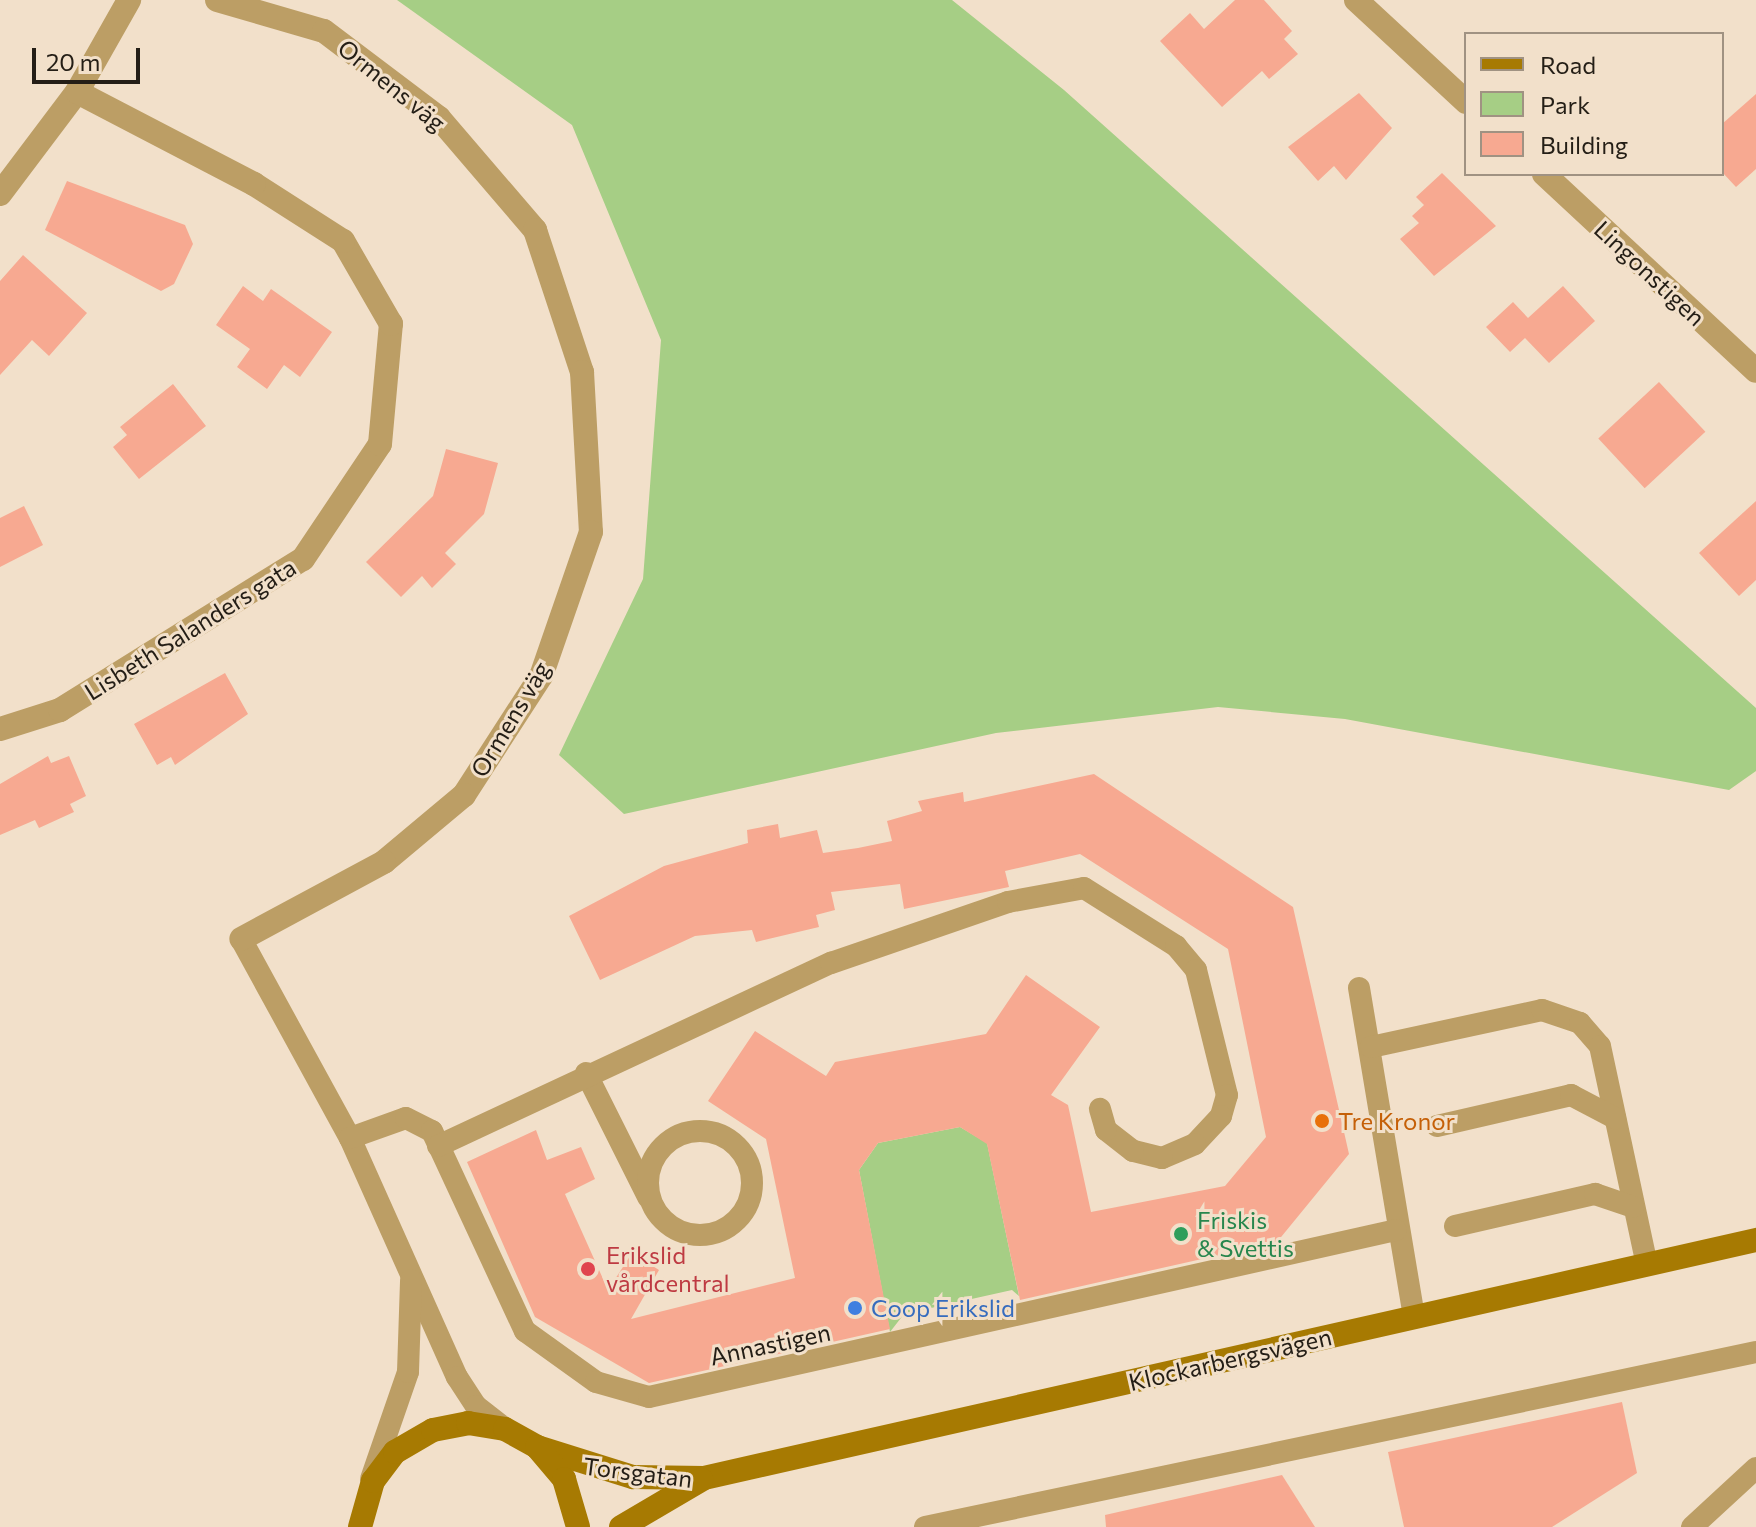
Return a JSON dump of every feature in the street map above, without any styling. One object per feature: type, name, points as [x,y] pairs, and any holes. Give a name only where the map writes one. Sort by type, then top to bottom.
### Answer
[{"type":"main road","name":"Klockarbergsvägen","points":[[704,1478],[1756,1240]]},
{"type":"main road","points":[[359,1514],[383,1466],[412,1439],[448,1425],[505,1429],[537,1447],[564,1479],[578,1527]]},
{"type":"main road","name":"Torsgatan","points":[[537,1447],[633,1477],[704,1478]]},
{"type":"main road","name":"Torsgatan","points":[[621,1527],[704,1478]]},
{"type":"street","points":[[0,194],[77,92],[129,0]]},
{"type":"street","name":"Ormens väg","points":[[217,0],[324,31],[439,118],[535,230],[582,372],[591,532],[541,676],[464,795],[384,862],[241,939]]},
{"type":"street","points":[[1356,0],[1464,100]]},
{"type":"street","name":"Lisbeth Salanders gata","points":[[0,729],[60,710],[303,559],[380,444],[391,324],[343,241],[254,184],[77,92]]},
{"type":"street","name":"Lingonstigen","points":[[1546,176],[1756,371]]},
{"type":"lane","points":[[438,1146],[586,1073],[831,963],[1008,902],[1084,888],[1176,946],[1196,970],[1227,1095],[1221,1116],[1195,1144],[1162,1158],[1133,1151],[1106,1130],[1100,1109]]},
{"type":"lane","name":"Ormens väg","points":[[241,939],[350,1138],[467,1394],[505,1429]]},
{"type":"lane","points":[[1359,988],[1371,1047],[1396,1230],[1414,1317]]},
{"type":"lane","points":[[1371,1047],[1542,1010],[1580,1023],[1600,1046],[1647,1265]]},
{"type":"lane","points":[[586,1073],[651,1201],[669,1225],[712,1233],[742,1213],[750,1169],[723,1136],[683,1134],[651,1164],[651,1201]]},
{"type":"lane","points":[[1437,1126],[1571,1095],[1615,1118]]},
{"type":"lane","name":"Annastigen","points":[[350,1138],[406,1118],[432,1131],[525,1331],[596,1382],[649,1397],[1396,1230]]},
{"type":"lane","points":[[1455,1226],[1595,1194],[1633,1207]]},
{"type":"lane","points":[[359,1514],[408,1372],[411,1275]]},
{"type":"lane","points":[[925,1527],[1756,1352]]},
{"type":"lane","points":[[1692,1527],[1756,1468]]},
{"type":"green space","points":[[397,0],[952,0],[1064,90],[1756,708],[1756,771],[1729,790],[1345,719],[1218,707],[996,733],[624,814],[559,755],[643,579],[661,340],[572,125]]},
{"type":"green space","points":[[960,1127],[987,1143],[1019,1296],[1012,1290],[904,1314],[890,1332],[859,1170],[878,1143]]},
{"type":"building","points":[[1235,0],[1264,0],[1292,31],[1284,39],[1298,54],[1269,79],[1262,71],[1222,107],[1160,41],[1190,13],[1204,29]]},
{"type":"building","points":[[1359,93],[1392,128],[1346,180],[1334,166],[1318,181],[1288,147]]},
{"type":"building","points":[[1756,94],[1756,169],[1736,187],[1724,174],[1724,122]]},
{"type":"building","points":[[1442,173],[1496,226],[1434,276],[1400,239],[1419,223],[1412,216],[1424,205],[1416,197]]},
{"type":"building","points":[[67,181],[185,225],[193,244],[174,284],[161,291],[45,230]]},
{"type":"building","points":[[23,255],[87,313],[49,356],[32,340],[0,375],[0,281]]},
{"type":"building","points":[[243,286],[263,301],[271,289],[332,332],[300,377],[284,365],[267,389],[237,367],[250,349],[216,325]]},
{"type":"building","points":[[1563,286],[1595,321],[1549,363],[1525,338],[1510,352],[1486,327],[1513,302],[1528,318]]},
{"type":"building","points":[[1659,382],[1705,432],[1645,488],[1598,439]]},
{"type":"building","points":[[173,384],[206,426],[139,479],[113,447],[127,435],[120,427]]},
{"type":"building","points":[[446,449],[498,463],[484,514],[445,553],[456,564],[432,588],[422,576],[401,597],[366,562],[433,496]]},
{"type":"building","points":[[1756,501],[1756,580],[1739,596],[1699,553]]},
{"type":"building","points":[[24,506],[43,545],[0,567],[0,518]]},
{"type":"building","points":[[225,673],[248,714],[175,765],[171,757],[157,765],[134,724]]},
{"type":"building","points":[[48,756],[51,763],[69,756],[86,796],[70,804],[74,812],[39,828],[35,820],[0,835],[0,784]]},
{"type":"building","points":[[1094,774],[1293,907],[1349,1154],[1277,1242],[1020,1300],[987,1144],[960,1127],[878,1143],[859,1170],[890,1329],[649,1383],[535,1317],[467,1162],[536,1130],[547,1160],[581,1147],[595,1179],[565,1194],[608,1290],[632,1253],[659,1270],[631,1319],[795,1278],[766,1139],[708,1101],[755,1031],[826,1076],[835,1062],[986,1034],[1026,975],[1100,1027],[1051,1095],[1068,1105],[1091,1212],[1225,1186],[1266,1137],[1228,949],[1080,854],[1005,871],[1009,887],[904,909],[900,884],[831,892],[835,910],[816,915],[819,927],[756,942],[752,930],[695,936],[600,980],[569,916],[664,866],[748,843],[747,830],[778,824],[780,838],[817,830],[823,853],[858,848],[892,841],[887,821],[922,811],[918,801],[963,792],[964,802]]},
{"type":"building","points":[[1622,1402],[1637,1473],[1552,1527],[1404,1527],[1388,1452]]},
{"type":"building","points":[[1282,1475],[1315,1527],[1106,1527],[1105,1515]]},
{"type":"place","name":"Tre Kronor","points":[[1322,1121]]},
{"type":"place","name":"Friskis & Svettis","points":[[1181,1234]]},
{"type":"place","name":"Erikslid vårdcentral","points":[[588,1269]]},
{"type":"place","name":"Coop Erikslid","points":[[855,1308]]}]
